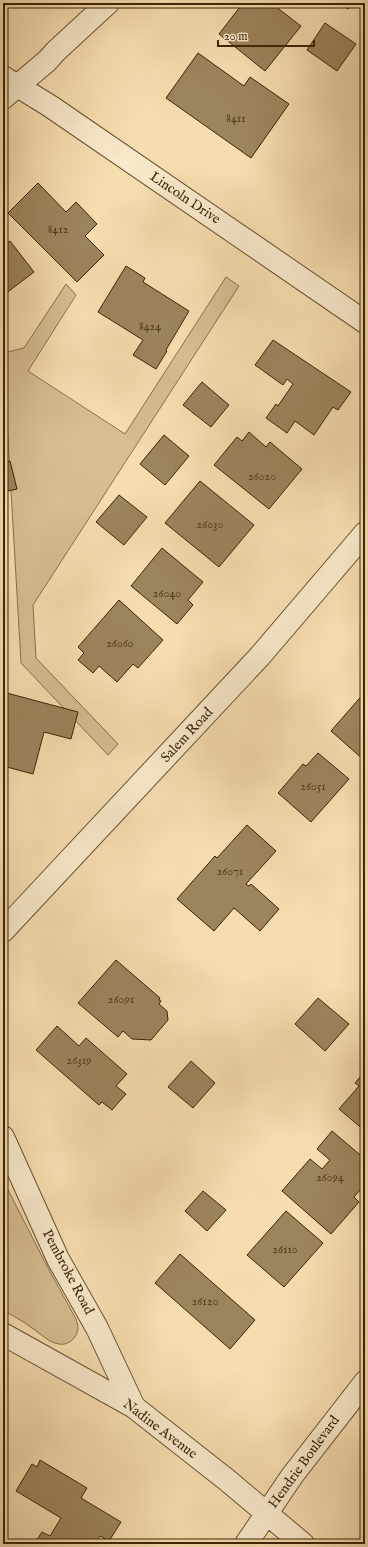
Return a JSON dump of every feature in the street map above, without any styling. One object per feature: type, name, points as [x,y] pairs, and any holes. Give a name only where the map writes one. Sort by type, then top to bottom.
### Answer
[{"type":"street","points":[[8,87],[108,3]]},
{"type":"street","name":"Lincoln Drive","points":[[8,87],[50,106],[365,322]]},
{"type":"street","name":"Salem Road","points":[[3,931],[260,656],[365,533]]},
{"type":"street","name":"Pembroke Road","points":[[3,1138],[58,1259],[98,1328],[134,1407]]},
{"type":"street","name":"Nadine Avenue","points":[[3,1334],[134,1407],[228,1480],[303,1544]]},
{"type":"street","name":"Hendrie Boulevard","points":[[246,1544],[292,1476],[365,1382]]},
{"type":"shaded area","points":[[226,277],[239,286],[33,605],[36,658],[118,744],[108,755],[21,663],[3,353],[24,348],[66,284],[76,295],[28,371],[125,434]]},
{"type":"shaded area","points":[[3,1180],[76,1319],[78,1328],[77,1332],[72,1341],[69,1343],[59,1344],[52,1342],[3,1310]]},
{"type":"building","points":[[243,3],[271,3],[301,26],[265,71],[219,34]]},
{"type":"building","points":[[339,3],[352,3],[348,9]]},
{"type":"building","points":[[325,23],[356,44],[337,71],[307,50]]},
{"type":"building","points":[[198,53],[244,86],[250,77],[289,104],[251,158],[166,98]]},
{"type":"building","points":[[38,183],[66,212],[76,202],[97,224],[85,236],[104,255],[77,282],[8,213]]},
{"type":"building","points":[[10,241],[34,272],[5,294],[3,291],[3,246]]},
{"type":"building","points":[[126,266],[145,278],[143,282],[189,311],[156,369],[133,355],[143,340],[98,312]]},
{"type":"building","points":[[273,340],[351,392],[338,410],[333,407],[314,435],[295,421],[287,433],[266,418],[276,404],[278,406],[293,384],[287,379],[283,385],[255,365]]},
{"type":"building","points":[[202,382],[229,405],[211,427],[183,405]]},
{"type":"building","points":[[249,432],[266,447],[270,442],[302,469],[269,509],[214,465],[237,437],[242,441]]},
{"type":"building","points":[[164,435],[189,456],[165,485],[140,464]]},
{"type":"building","points":[[10,461],[17,489],[3,492],[3,463]]},
{"type":"building","points":[[200,481],[254,525],[219,567],[165,523]]},
{"type":"building","points":[[119,495],[147,517],[124,545],[96,522]]},
{"type":"building","points":[[162,548],[203,582],[188,600],[193,605],[177,624],[131,586]]},
{"type":"building","points":[[119,600],[163,640],[138,668],[133,664],[117,682],[99,666],[93,673],[78,660],[84,653],[78,647]]},
{"type":"building","points":[[3,692],[78,712],[71,739],[44,732],[33,774],[3,766]]},
{"type":"building","points":[[365,692],[365,761],[331,731]]},
{"type":"building","points":[[318,753],[349,779],[311,822],[278,793],[303,764],[306,766]]},
{"type":"building","points":[[247,825],[276,851],[246,884],[249,886],[251,884],[279,909],[260,931],[234,908],[214,931],[177,899],[215,856],[217,858]]},
{"type":"building","points":[[116,960],[160,998],[159,1000],[161,1001],[159,1004],[167,1011],[168,1020],[151,1040],[132,1039],[123,1031],[118,1037],[78,1003]]},
{"type":"building","points":[[318,998],[349,1024],[325,1051],[295,1024]]},
{"type":"building","points":[[57,1026],[79,1046],[86,1038],[127,1074],[116,1086],[126,1094],[112,1110],[102,1102],[99,1105],[36,1050]]},
{"type":"building","points":[[191,1061],[215,1083],[193,1108],[168,1087]]},
{"type":"building","points":[[365,1071],[365,1131],[339,1109],[359,1086],[355,1083]]},
{"type":"building","points":[[332,1131],[365,1159],[365,1184],[354,1197],[359,1202],[331,1234],[282,1191],[310,1159],[322,1169],[330,1160],[317,1149]]},
{"type":"building","points":[[203,1191],[226,1210],[207,1231],[185,1211]]},
{"type":"building","points":[[286,1211],[323,1243],[284,1287],[247,1255]]},
{"type":"building","points":[[180,1254],[255,1320],[230,1349],[155,1283]]},
{"type":"building","points":[[40,1460],[87,1488],[81,1498],[121,1522],[109,1541],[100,1536],[95,1544],[34,1544],[42,1532],[50,1536],[61,1518],[16,1491],[32,1464],[37,1467]]}]
